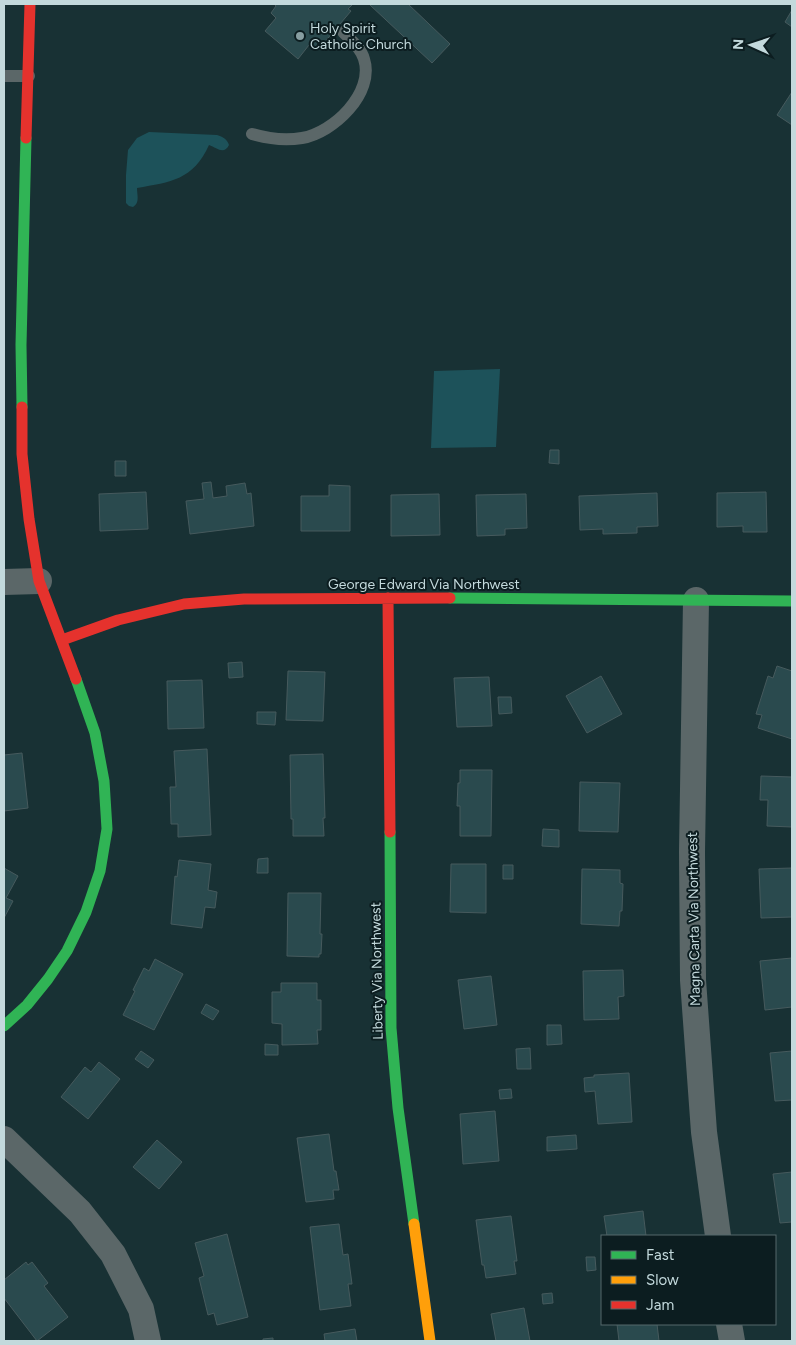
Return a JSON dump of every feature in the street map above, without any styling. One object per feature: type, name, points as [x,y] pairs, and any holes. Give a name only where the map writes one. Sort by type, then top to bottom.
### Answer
[{"type":"street","points":[[4,1026],[27,1005],[67,951],[86,912],[100,871],[106,829],[104,781],[95,733],[39,580],[28,519],[22,454],[21,345],[30,4]]},
{"type":"street","points":[[4,582],[39,580]]},
{"type":"street","name":"George Edward Via Northwest","points":[[62,640],[118,620],[184,604],[244,599],[388,598],[792,601]]},
{"type":"street","name":"Liberty Via Northwest","points":[[388,598],[391,1028],[398,1108],[430,1341]]},
{"type":"street","name":"Magna Carta Via Northwest","points":[[696,600],[692,980],[704,1132],[718,1235]]},
{"type":"street","points":[[4,1139],[80,1212],[113,1254],[140,1309],[148,1341]]},
{"type":"street","points":[[729,1325],[732,1341]]},
{"type":"lane","points":[[252,134],[277,140],[303,138],[322,132],[336,123],[348,111],[360,93],[366,75],[364,59],[357,45],[343,32]]},
{"type":"lane","points":[[4,76],[29,76]]},
{"type":"shaded area","points":[[149,132],[217,135],[224,138],[229,145],[223,150],[209,145],[196,166],[180,177],[160,184],[137,188],[137,201],[133,207],[126,203],[128,150],[137,138]]},
{"type":"shaded area","points":[[500,369],[496,447],[431,448],[434,371]]},
{"type":"building","name":"Holy Spirit Catholic Church","points":[[275,4],[353,4],[348,9],[351,11],[323,44],[321,42],[314,50],[309,45],[298,59],[265,31],[276,18],[271,13],[276,6]]},
{"type":"building","points":[[371,4],[408,4],[450,44],[432,63]]},
{"type":"building","points":[[792,10],[792,27],[785,22]]},
{"type":"building","points":[[792,92],[792,125],[777,115]]},
{"type":"building","points":[[550,450],[559,450],[559,464],[549,463]]},
{"type":"building","points":[[115,461],[126,461],[126,476],[115,476]]},
{"type":"building","points":[[211,482],[213,498],[227,496],[226,486],[245,483],[247,494],[251,493],[254,526],[190,534],[186,501],[204,499],[202,483]]},
{"type":"building","points":[[329,485],[350,486],[350,531],[301,531],[301,496],[329,496]]},
{"type":"building","points":[[146,492],[148,529],[100,531],[99,494]]},
{"type":"building","points":[[766,492],[767,532],[743,532],[743,526],[717,527],[717,493]]},
{"type":"building","points":[[657,493],[658,526],[637,527],[637,533],[603,534],[603,529],[580,530],[579,496]]},
{"type":"building","points":[[439,494],[440,535],[391,536],[391,495]]},
{"type":"building","points":[[526,494],[527,528],[505,529],[505,535],[477,536],[476,495]]},
{"type":"building","points":[[242,662],[243,677],[229,678],[228,663]]},
{"type":"building","points":[[777,666],[792,671],[792,739],[758,728],[762,715],[756,714],[768,676],[773,678]]},
{"type":"building","points":[[288,671],[325,672],[323,721],[286,720]]},
{"type":"building","points":[[601,676],[622,714],[587,733],[566,696]]},
{"type":"building","points":[[489,677],[492,726],[457,727],[454,678]]},
{"type":"building","points":[[202,680],[204,728],[168,729],[167,681]]},
{"type":"building","points":[[498,697],[511,697],[512,713],[499,714]]},
{"type":"building","points":[[257,712],[276,712],[275,725],[257,724]]},
{"type":"building","points":[[207,749],[211,835],[178,837],[178,824],[171,824],[170,787],[176,787],[174,751]]},
{"type":"building","points":[[22,753],[28,808],[4,811],[4,755]]},
{"type":"building","points":[[323,754],[324,836],[293,836],[290,755]]},
{"type":"building","points":[[460,770],[492,770],[491,836],[460,836],[460,806],[457,806]]},
{"type":"building","points":[[761,776],[792,777],[792,827],[767,826],[768,800],[760,800]]},
{"type":"building","points":[[580,782],[620,783],[618,832],[579,831]]},
{"type":"building","points":[[543,829],[559,830],[559,847],[542,846]]},
{"type":"building","points":[[268,858],[268,873],[257,873],[258,859]]},
{"type":"building","points":[[179,860],[211,864],[208,890],[217,892],[215,908],[205,907],[202,928],[171,924],[175,876],[177,877]]},
{"type":"building","points":[[451,864],[486,864],[486,913],[450,912]]},
{"type":"building","points":[[503,865],[513,865],[513,879],[503,879]]},
{"type":"building","points":[[4,868],[18,876],[6,898],[13,901],[4,918]]},
{"type":"building","points":[[792,868],[792,917],[761,918],[759,869]]},
{"type":"building","points":[[582,869],[620,870],[620,883],[623,884],[622,911],[620,911],[619,926],[581,924]]},
{"type":"building","points":[[288,893],[321,893],[320,934],[322,934],[321,954],[319,954],[319,957],[287,956]]},
{"type":"building","points":[[792,958],[792,1007],[765,1010],[760,961]]},
{"type":"building","points":[[155,959],[183,974],[154,1030],[123,1015],[144,968],[149,971]]},
{"type":"building","points":[[623,970],[624,996],[618,997],[619,1019],[584,1020],[583,971]]},
{"type":"building","points":[[491,976],[497,1025],[464,1029],[458,980]]},
{"type":"building","points":[[281,983],[317,983],[317,1000],[321,1000],[321,1030],[317,1030],[318,1044],[282,1045],[282,1024],[272,1023],[272,992],[281,992]]},
{"type":"building","points":[[206,1004],[219,1011],[213,1020],[201,1013]]},
{"type":"building","points":[[547,1025],[561,1025],[562,1044],[547,1045]]},
{"type":"building","points":[[265,1044],[278,1045],[278,1055],[265,1055]]},
{"type":"building","points":[[530,1048],[531,1069],[517,1069],[516,1049]]},
{"type":"building","points":[[141,1051],[154,1060],[148,1068],[135,1059]]},
{"type":"building","points":[[792,1051],[792,1100],[775,1101],[770,1053]]},
{"type":"building","points":[[99,1062],[120,1079],[88,1119],[61,1097],[85,1067],[91,1072]]},
{"type":"building","points":[[629,1073],[632,1122],[598,1124],[595,1091],[585,1092],[584,1078],[594,1077],[594,1075]]},
{"type":"building","points":[[511,1089],[512,1098],[500,1099],[499,1090]]},
{"type":"building","points":[[495,1111],[499,1161],[463,1164],[460,1114]]},
{"type":"building","points":[[329,1134],[334,1171],[336,1171],[339,1190],[333,1190],[334,1199],[306,1202],[297,1138]]},
{"type":"building","points":[[576,1135],[577,1149],[547,1151],[547,1137]]},
{"type":"building","points":[[157,1140],[182,1162],[159,1189],[133,1167]]},
{"type":"building","points":[[792,1172],[792,1222],[780,1223],[773,1174]]},
{"type":"building","points":[[643,1211],[646,1235],[607,1235],[604,1216]]},
{"type":"building","points":[[511,1216],[517,1261],[514,1261],[516,1274],[486,1278],[484,1265],[482,1265],[476,1220]]},
{"type":"building","points":[[339,1224],[343,1255],[348,1254],[352,1284],[348,1284],[351,1306],[320,1310],[310,1227]]},
{"type":"building","points":[[227,1234],[248,1317],[217,1325],[214,1313],[208,1315],[199,1278],[204,1276],[195,1243]]},
{"type":"building","points":[[586,1257],[595,1257],[596,1270],[587,1271]]},
{"type":"building","points":[[26,1262],[28,1265],[32,1262],[48,1283],[44,1286],[68,1317],[37,1341],[4,1298],[4,1280]]},
{"type":"building","points":[[552,1293],[553,1303],[543,1304],[542,1294]]},
{"type":"building","points":[[524,1308],[530,1341],[496,1341],[491,1314]]},
{"type":"building","points":[[617,1325],[657,1325],[659,1341],[619,1341]]},
{"type":"building","points":[[355,1329],[357,1341],[325,1341],[324,1334]]},
{"type":"building","points":[[273,1338],[273,1341],[263,1341],[263,1339]]},
{"type":"traffic: fast","points":[[22,407],[21,345],[26,138]]},
{"type":"traffic: fast","points":[[450,598],[792,601]]},
{"type":"traffic: fast","points":[[4,1026],[27,1005],[67,951],[86,912],[100,871],[107,829],[104,781],[95,733],[76,679]]},
{"type":"traffic: fast","points":[[390,832],[391,1028],[398,1108],[414,1224]]},
{"type":"traffic: slow","points":[[414,1224],[430,1341]]},
{"type":"traffic: jam","points":[[26,138],[30,4]]},
{"type":"traffic: jam","points":[[22,407],[22,454],[29,519],[39,581],[76,679]]},
{"type":"traffic: jam","points":[[388,598],[390,832]]},
{"type":"traffic: jam","points":[[62,640],[118,620],[184,604],[244,599],[450,598]]},
{"type":"place","name":"Holy Spirit Catholic Church","points":[[300,36]]}]
